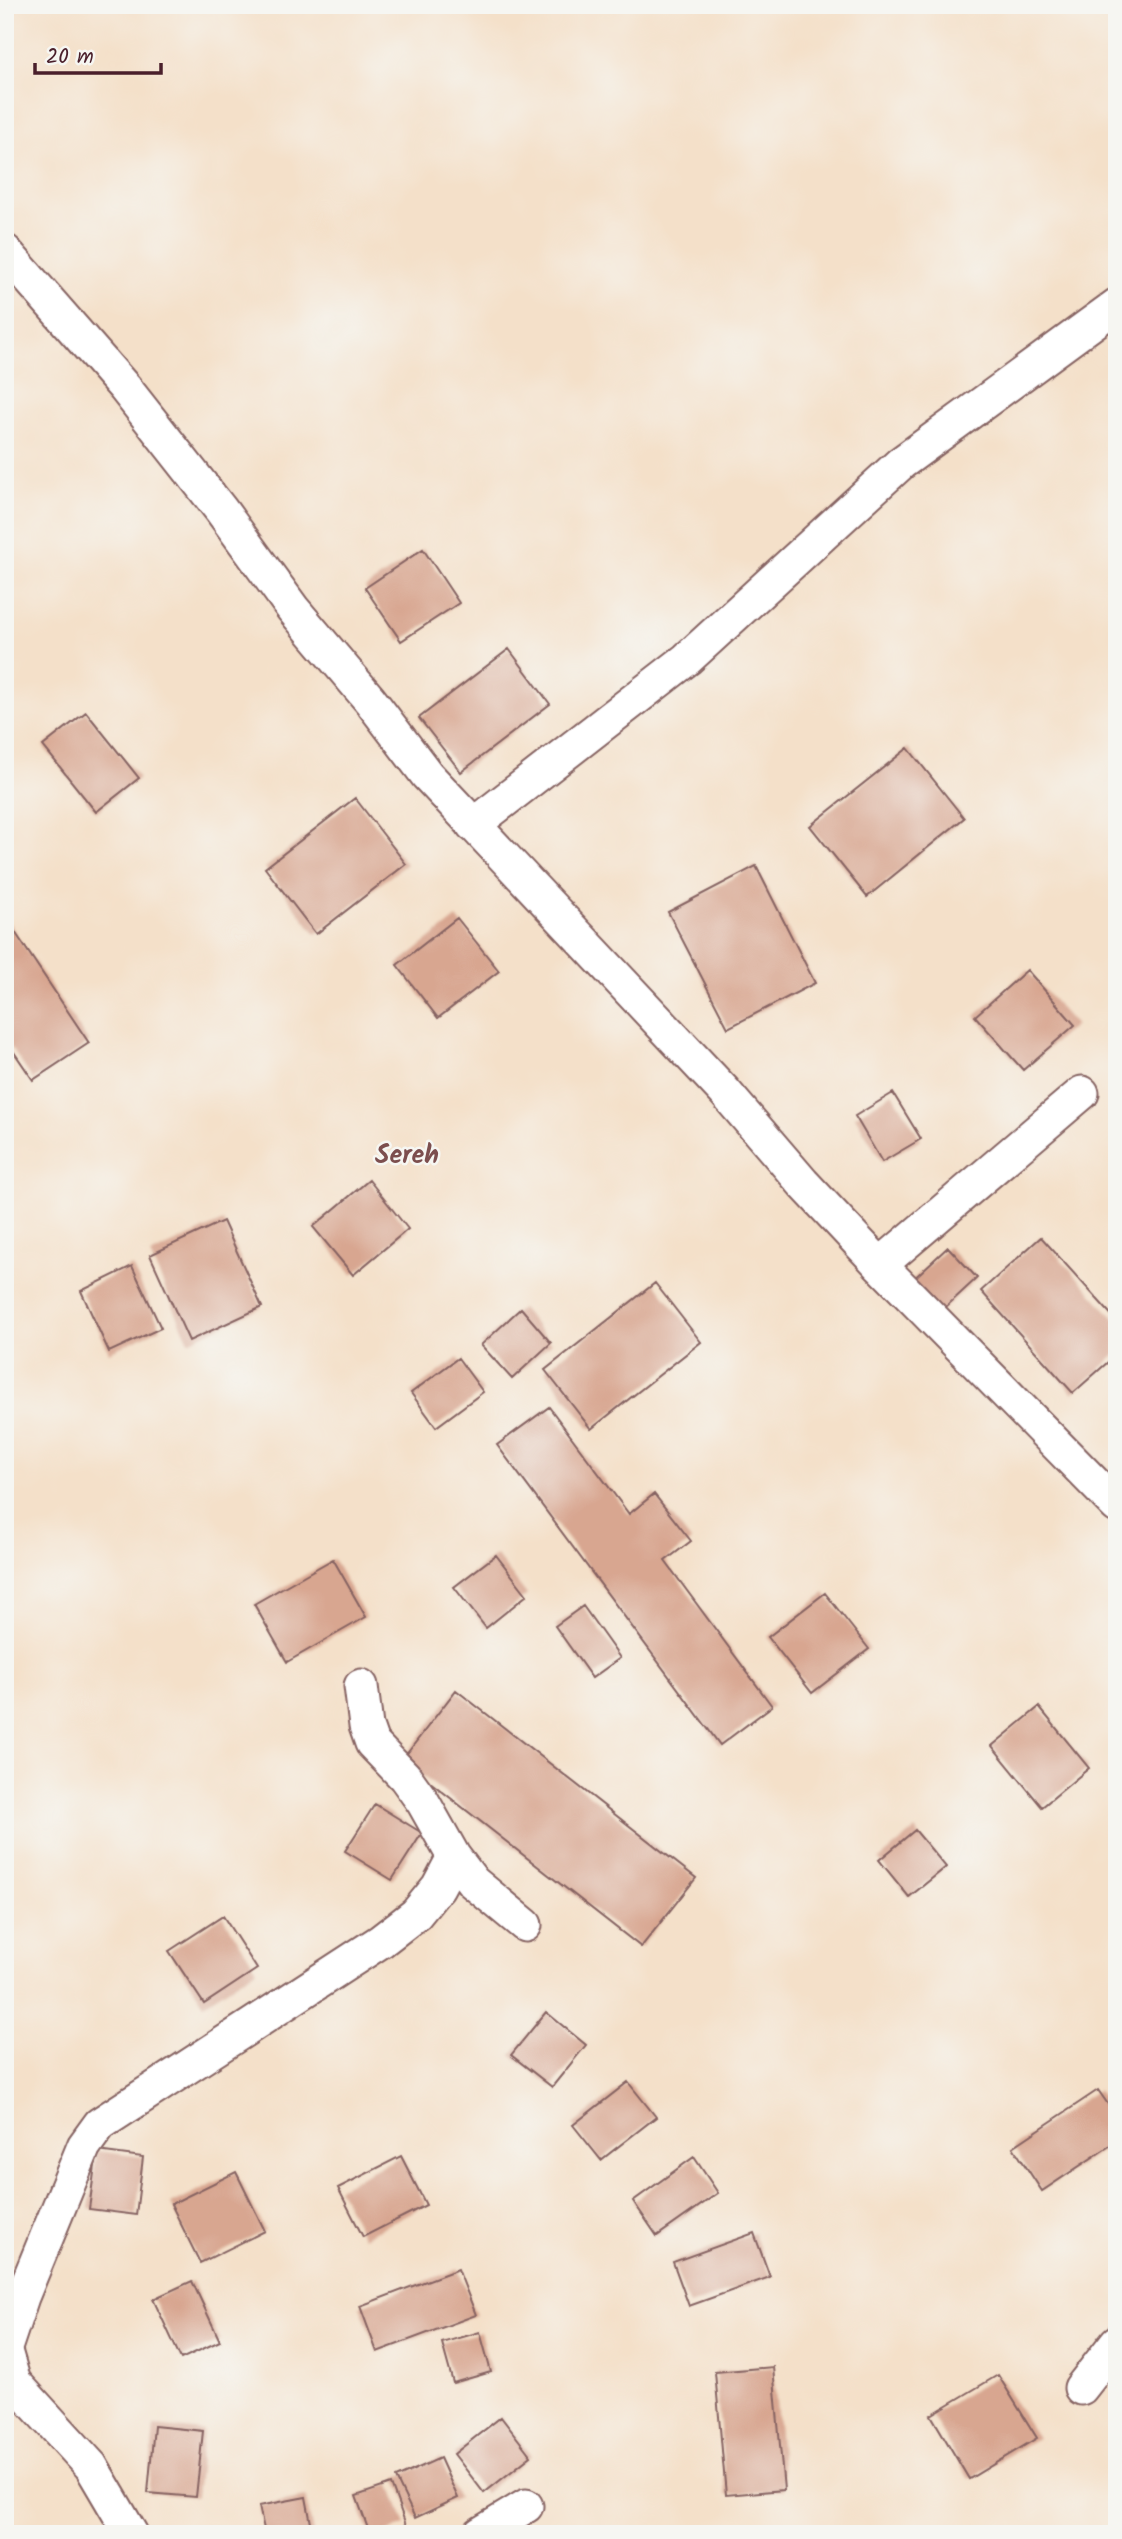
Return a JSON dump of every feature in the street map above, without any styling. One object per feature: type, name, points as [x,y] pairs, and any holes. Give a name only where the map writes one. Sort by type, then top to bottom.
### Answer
[{"type":"street","points":[[5,251],[125,388],[221,510],[293,609],[370,700],[427,775],[724,1091],[803,1183],[880,1265],[1117,1506]]},
{"type":"street","points":[[474,825],[687,659],[901,463],[1117,305]]},
{"type":"street","points":[[880,1265],[1082,1093]]},
{"type":"street","points":[[361,1686],[366,1726],[372,1744],[405,1777],[424,1802],[454,1857],[473,1882],[525,1925]]},
{"type":"street","points":[[131,2534],[91,2466],[14,2382],[5,2349],[22,2297],[84,2146],[100,2124],[381,1941],[416,1914],[438,1887],[454,1857]]},
{"type":"street","points":[[1081,2388],[1117,2342]]},
{"type":"street","points":[[480,2534],[526,2506]]},
{"type":"building","points":[[423,549],[459,603],[401,641],[365,588]]},
{"type":"building","points":[[509,649],[550,704],[461,772],[419,718]]},
{"type":"building","points":[[86,712],[139,778],[96,812],[43,746]]},
{"type":"building","points":[[908,748],[964,818],[867,897],[810,826]]},
{"type":"building","points":[[355,798],[406,864],[316,934],[265,868]]},
{"type":"building","points":[[756,866],[815,983],[728,1028],[668,912]]},
{"type":"building","points":[[457,918],[499,971],[438,1018],[397,965]]},
{"type":"building","points":[[9,923],[89,1043],[33,1080],[5,1039],[5,925]]},
{"type":"building","points":[[1027,970],[1075,1025],[1023,1070],[975,1016]]},
{"type":"building","points":[[893,1093],[921,1139],[882,1162],[855,1116]]},
{"type":"building","points":[[369,1180],[408,1229],[353,1275],[313,1227]]},
{"type":"building","points":[[223,1221],[262,1307],[189,1341],[150,1255]]},
{"type":"building","points":[[1041,1237],[1117,1321],[1117,1354],[1073,1393],[981,1291]]},
{"type":"building","points":[[948,1247],[977,1278],[937,1315],[909,1283]]},
{"type":"building","points":[[132,1266],[161,1328],[109,1352],[81,1291]]},
{"type":"building","points":[[655,1283],[701,1342],[591,1429],[545,1370]]},
{"type":"building","points":[[521,1308],[551,1343],[512,1379],[481,1345]]},
{"type":"building","points":[[458,1358],[483,1392],[436,1427],[411,1393]]},
{"type":"building","points":[[549,1407],[629,1514],[654,1494],[691,1541],[665,1561],[772,1706],[720,1745],[497,1445]]},
{"type":"building","points":[[496,1555],[527,1595],[486,1628],[454,1587]]},
{"type":"building","points":[[333,1559],[366,1617],[287,1662],[254,1604]]},
{"type":"building","points":[[825,1593],[869,1649],[812,1693],[768,1637]]},
{"type":"building","points":[[583,1606],[620,1658],[592,1678],[555,1626]]},
{"type":"building","points":[[456,1690],[696,1878],[641,1947],[402,1760]]},
{"type":"building","points":[[1039,1707],[1089,1768],[1042,1807],[992,1746]]},
{"type":"building","points":[[375,1804],[422,1833],[392,1880],[345,1851]]},
{"type":"building","points":[[915,1830],[946,1867],[909,1897],[879,1860]]},
{"type":"building","points":[[223,1916],[257,1969],[204,2004],[169,1951]]},
{"type":"building","points":[[546,2012],[586,2045],[552,2087],[511,2055]]},
{"type":"building","points":[[628,2082],[656,2117],[601,2160],[573,2125]]},
{"type":"building","points":[[1098,2090],[1117,2117],[1117,2141],[1042,2191],[1013,2147]]},
{"type":"building","points":[[97,2151],[143,2157],[136,2215],[89,2209]]},
{"type":"building","points":[[401,2156],[426,2205],[363,2237],[338,2188]]},
{"type":"building","points":[[694,2157],[718,2193],[657,2236],[633,2201]]},
{"type":"building","points":[[236,2172],[265,2231],[200,2263],[171,2204]]},
{"type":"building","points":[[754,2233],[770,2277],[689,2306],[673,2262]]},
{"type":"building","points":[[458,2269],[476,2315],[377,2352],[360,2306]]},
{"type":"building","points":[[192,2281],[220,2341],[181,2359],[153,2299]]},
{"type":"building","points":[[480,2332],[491,2372],[453,2383],[442,2343]]},
{"type":"building","points":[[773,2367],[784,2490],[726,2495],[715,2372]]},
{"type":"building","points":[[998,2375],[1037,2438],[969,2479],[931,2415]]},
{"type":"building","points":[[501,2417],[531,2456],[484,2493],[454,2454]]},
{"type":"building","points":[[154,2426],[203,2431],[196,2497],[148,2493]]},
{"type":"building","points":[[440,2458],[458,2498],[415,2518],[396,2478]]},
{"type":"building","points":[[391,2484],[406,2525],[382,2534],[370,2534],[356,2496]]},
{"type":"building","points":[[306,2497],[313,2534],[265,2534],[259,2506]]},
{"type":"district","name":"Sereh","points":[[407,1156]]}]
